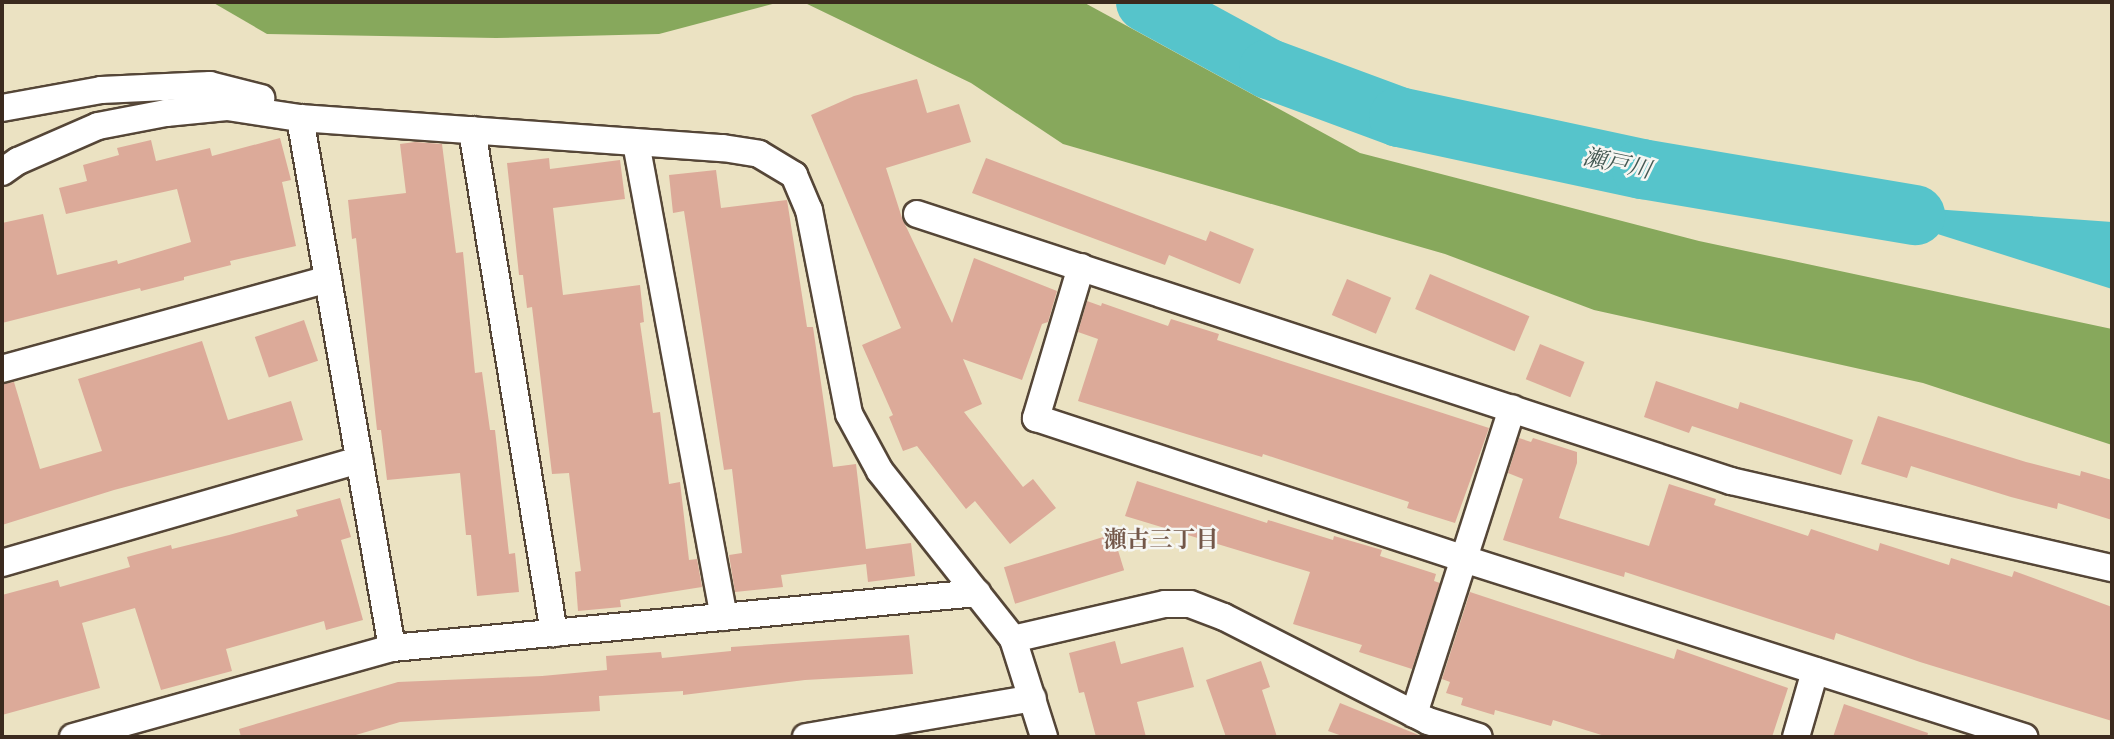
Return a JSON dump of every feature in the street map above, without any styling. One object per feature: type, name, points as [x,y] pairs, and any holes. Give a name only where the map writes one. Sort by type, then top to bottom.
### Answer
[{"type":"street","points":[[2,108],[101,90],[210,85],[258,96],[300,118]]},
{"type":"street","points":[[2,172],[18,162],[98,126],[166,113],[227,107],[300,118],[723,148],[760,154],[794,175],[808,211],[849,414],[880,471],[1013,639],[1044,737]]},
{"type":"street","points":[[300,118],[392,648]]},
{"type":"street","points":[[472,130],[554,632]]},
{"type":"street","points":[[636,143],[724,617]]},
{"type":"street","points":[[917,214],[1731,481],[2112,568]]},
{"type":"street","points":[[1081,267],[1037,418],[1464,559],[2024,737]]},
{"type":"street","points":[[2,369],[328,279]]},
{"type":"street","points":[[1426,724],[1464,559],[1512,408]]},
{"type":"street","points":[[2,564],[359,460]]},
{"type":"street","points":[[73,737],[392,648],[976,593]]},
{"type":"street","points":[[1013,639],[1166,604],[1190,604],[1224,617],[1426,724],[1479,737]]},
{"type":"street","points":[[1796,737],[1815,671]]},
{"type":"street","points":[[806,737],[1033,698]]},
{"type":"green space","points":[[212,2],[780,2],[659,34],[496,38],[267,34]]},
{"type":"green space","points":[[803,2],[1083,2],[1360,153],[1699,241],[2112,329],[2112,445],[1923,383],[1594,310],[1445,254],[1063,144],[971,83]]},
{"type":"water","points":[[1836,202],[2112,222],[2112,289]]},
{"type":"building","points":[[917,79],[927,113],[959,104],[971,142],[886,168],[902,218],[952,323],[974,258],[1057,291],[1048,322],[1042,324],[1022,380],[963,359],[982,404],[964,412],[1023,487],[1033,479],[1056,508],[1010,544],[975,501],[966,509],[917,446],[903,451],[889,417],[893,415],[862,345],[901,328],[811,115],[854,96]]},
{"type":"building","points":[[280,138],[291,180],[282,182],[296,246],[230,261],[231,265],[184,277],[184,280],[141,291],[140,288],[2,323],[2,223],[43,214],[57,275],[117,260],[118,264],[191,242],[177,189],[66,214],[59,188],[87,181],[83,165],[119,155],[117,148],[151,140],[156,161],[210,148],[212,156]]},
{"type":"building","points":[[400,144],[442,144],[456,253],[463,252],[475,373],[482,372],[490,430],[495,430],[509,554],[515,553],[519,592],[477,596],[471,535],[466,535],[460,473],[387,480],[381,430],[377,430],[356,238],[352,239],[348,200],[406,193]]},
{"type":"building","points":[[549,158],[550,169],[620,160],[625,199],[553,208],[563,295],[640,285],[644,322],[640,323],[653,413],[660,412],[669,484],[680,482],[689,560],[697,559],[702,587],[620,600],[621,607],[578,611],[575,572],[581,571],[569,473],[552,474],[532,307],[527,308],[523,275],[519,275],[507,163]]},
{"type":"building","points":[[986,158],[1206,241],[1210,231],[1254,249],[1240,284],[1169,255],[1165,265],[972,193]]},
{"type":"building","points":[[716,170],[721,208],[787,200],[807,327],[813,327],[833,467],[856,464],[866,549],[911,543],[915,576],[868,582],[866,564],[781,575],[783,587],[735,592],[729,555],[742,553],[732,469],[724,470],[684,211],[673,213],[669,175]]},
{"type":"building","points":[[1430,274],[1529,316],[1515,351],[1415,309]]},
{"type":"building","points":[[1347,279],[1391,298],[1376,334],[1332,315]]},
{"type":"building","points":[[1087,301],[1101,306],[1102,303],[1168,326],[1171,319],[1219,334],[1217,340],[1489,428],[1455,523],[1407,508],[1409,502],[1263,454],[1262,457],[1078,401],[1098,339],[1078,332]]},
{"type":"building","points":[[304,320],[318,361],[269,378],[255,337]]},
{"type":"building","points":[[202,341],[228,420],[291,401],[303,440],[114,490],[2,525],[2,384],[14,382],[40,469],[102,451],[78,379]]},
{"type":"building","points":[[1540,344],[1585,362],[1570,397],[1526,379]]},
{"type":"building","points":[[1656,381],[1738,409],[1740,402],[1853,440],[1841,475],[1692,426],[1689,433],[1644,417]]},
{"type":"building","points":[[1878,416],[2026,462],[2080,476],[2081,471],[2112,480],[2112,520],[2058,503],[2057,509],[2011,497],[1911,466],[1907,478],[1861,464]]},
{"type":"building","points":[[1519,438],[1531,442],[1533,438],[1577,452],[1577,463],[1559,518],[1649,546],[1669,484],[1716,499],[1714,505],[1808,536],[1811,529],[1878,551],[1880,543],[1949,565],[1951,558],[2012,577],[2014,571],[2112,607],[2112,721],[1920,662],[1836,633],[1834,640],[1625,572],[1624,577],[1503,540],[1523,479],[1508,473]]},
{"type":"building","points":[[1137,481],[1267,523],[1268,520],[1333,540],[1334,536],[1382,550],[1380,556],[1436,574],[1434,581],[1440,583],[1412,669],[1359,652],[1362,645],[1293,624],[1310,572],[1125,516]]},
{"type":"building","points":[[340,498],[351,537],[341,540],[363,620],[326,630],[324,621],[226,649],[232,671],[161,690],[135,608],[82,623],[100,688],[2,715],[2,595],[58,580],[60,587],[130,567],[127,557],[171,545],[172,549],[298,516],[296,510]]},
{"type":"building","points":[[1113,534],[1124,570],[1015,604],[1004,567]]},
{"type":"building","points":[[1470,592],[1674,659],[1677,649],[1788,688],[1772,737],[1608,737],[1553,720],[1551,726],[1495,710],[1494,715],[1461,705],[1463,698],[1446,693],[1450,682],[1442,679]]},
{"type":"building","points":[[909,635],[913,674],[805,680],[683,695],[683,691],[599,696],[600,711],[400,722],[349,737],[241,737],[239,729],[398,682],[542,676],[607,670],[606,656],[661,652],[662,658],[731,651],[731,647]]},
{"type":"building","points":[[1115,641],[1121,664],[1183,647],[1194,687],[1137,702],[1146,737],[1096,737],[1084,692],[1079,693],[1069,653]]},
{"type":"building","points":[[1261,661],[1270,687],[1262,690],[1277,737],[1226,737],[1206,680]]},
{"type":"building","points":[[1340,703],[1421,737],[1345,737],[1328,731]]},
{"type":"building","points":[[1844,704],[1928,733],[1927,737],[1833,737]]},
{"type":"waterway","name":"瀬戸川","points":[[1146,2],[1269,69],[1399,117],[1642,169],[1915,215]]},
{"type":"district","name":"瀬古三丁目","points":[[1161,539]]}]
